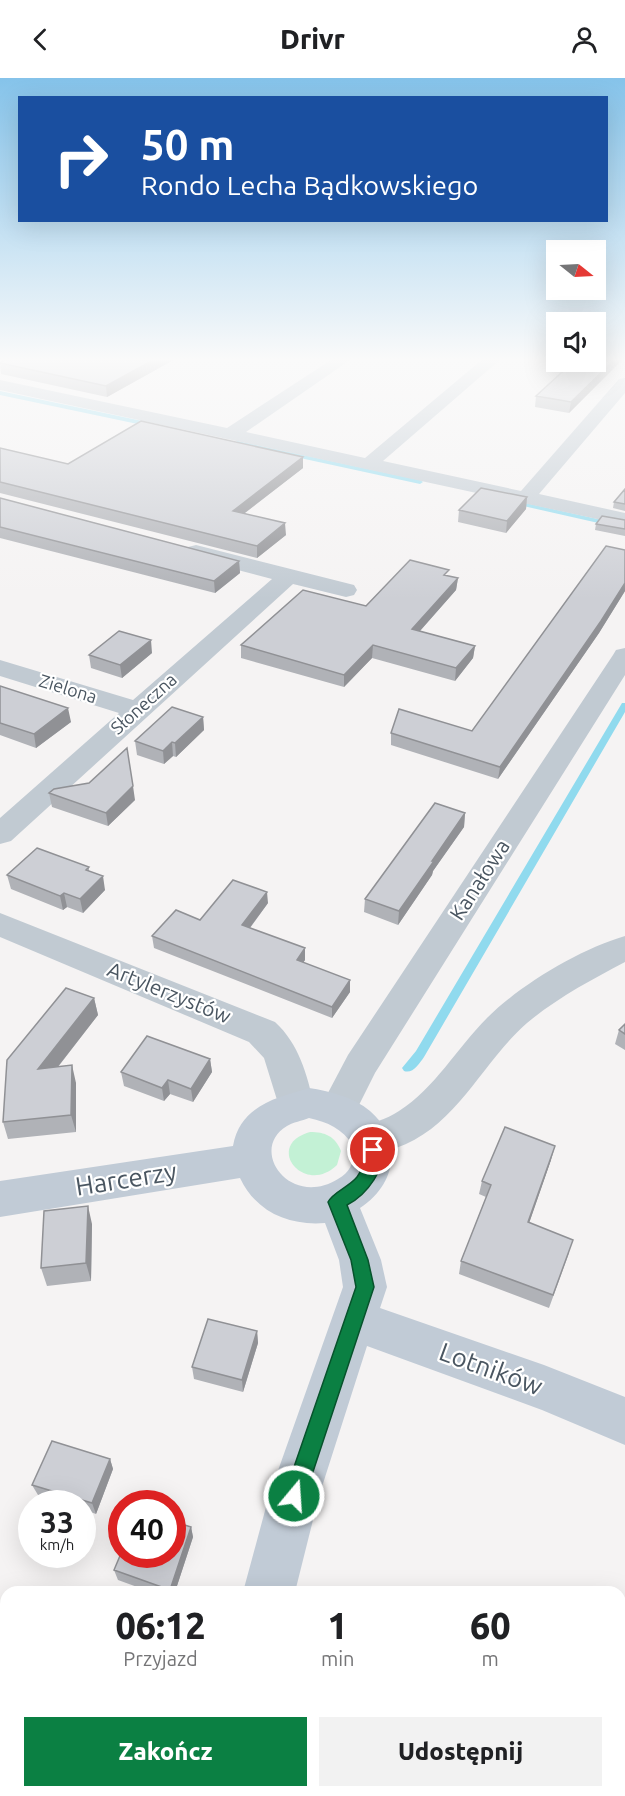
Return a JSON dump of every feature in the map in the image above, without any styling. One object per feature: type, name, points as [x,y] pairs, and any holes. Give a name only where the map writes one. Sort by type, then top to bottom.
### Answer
[{"type":"street","points":[[250,438],[625,519]]},
{"type":"street","points":[[369,464],[399,438]]},
{"type":"street","points":[[525,498],[577,438]]},
{"type":"street","points":[[173,546],[346,590]]},
{"type":"street","name":"Słoneczna","points":[[0,834],[288,576]]},
{"type":"street","name":"Kanałowa","points":[[339,1108],[361,1065],[625,655]]},
{"type":"street","name":"Zielona","points":[[0,668],[137,710]]},
{"type":"street","name":"Artylerzystów","points":[[0,924],[262,1032],[273,1041],[283,1057],[295,1105]]},
{"type":"street","points":[[370,1139],[397,1131],[426,1112],[477,1051],[531,1000],[561,980],[625,948]]},
{"type":"street","points":[[309,1102],[339,1108],[363,1126],[370,1139],[373,1162],[369,1174],[350,1195],[337,1202],[318,1206],[300,1205],[283,1200],[268,1190],[257,1178],[251,1160],[251,1148],[256,1133],[266,1121],[295,1105],[309,1102]]},
{"type":"street","name":"Harcerzy","points":[[0,1199],[251,1160]]},
{"type":"street","points":[[271,1586],[294,1496],[365,1287],[365,1277],[337,1202]]},
{"type":"street","name":"Lotników","points":[[355,1321],[544,1388],[625,1421]]},
{"type":"green space","points":[[310,1132],[329,1136],[341,1151],[337,1165],[324,1173],[312,1175],[302,1172],[289,1157],[290,1147],[296,1138]]},
{"type":"building","points":[[112,438],[218,438],[303,457],[233,511],[285,523],[257,546],[0,482],[0,448],[68,464]]},
{"type":"building","points":[[481,488],[527,497],[507,521],[459,510]]},
{"type":"building","points":[[625,489],[625,504],[614,502]]},
{"type":"building","points":[[0,498],[239,561],[214,581],[0,527]]},
{"type":"building","points":[[602,516],[625,520],[625,529],[596,524]]},
{"type":"building","points":[[606,546],[625,550],[625,583],[500,767],[391,733],[399,709],[472,731]]},
{"type":"building","points":[[410,560],[449,570],[444,575],[458,578],[412,629],[475,646],[456,668],[373,645],[344,675],[241,645],[303,590],[366,606]]},
{"type":"building","points":[[119,631],[151,640],[120,665],[89,655]]},
{"type":"building","points":[[0,686],[68,708],[34,734],[0,723]]},
{"type":"building","points":[[172,707],[203,717],[163,751],[135,741]]},
{"type":"building","points":[[127,748],[133,786],[106,813],[49,793],[54,789],[89,783]]},
{"type":"building","points":[[435,803],[465,813],[399,911],[365,899]]},
{"type":"building","points":[[37,848],[89,867],[86,870],[103,876],[80,899],[64,893],[60,896],[7,875]]},
{"type":"building","points":[[233,880],[267,892],[242,925],[305,948],[297,960],[350,980],[332,1007],[152,936],[176,910],[200,920]]},
{"type":"building","points":[[66,988],[94,998],[38,1069],[72,1065],[71,1115],[3,1122],[7,1060]]},
{"type":"building","points":[[625,1024],[625,1034],[619,1030]]},
{"type":"building","points":[[147,1036],[210,1059],[191,1089],[168,1080],[162,1088],[121,1072]]},
{"type":"building","points":[[505,1127],[555,1146],[528,1222],[573,1240],[553,1295],[461,1261],[491,1185],[482,1181]]},
{"type":"building","points":[[88,1206],[86,1263],[41,1268],[44,1211]]},
{"type":"building","points":[[208,1319],[257,1331],[242,1380],[192,1367]]},
{"type":"building","points":[[52,1441],[110,1459],[96,1493],[96,1490],[49,1490],[32,1485]]},
{"type":"building","points":[[186,1525],[191,1527],[186,1542]]},
{"type":"building","points":[[115,1568],[177,1568],[171,1586],[159,1586],[114,1570]]},
{"type":"waterway","points":[[238,443],[420,482]]},
{"type":"waterway","points":[[512,502],[625,527]]},
{"type":"waterway","points":[[408,1068],[420,1054],[625,705]]},
{"type":"route","points":[[294,1496],[365,1287],[365,1277],[360,1260],[337,1202],[350,1195],[369,1174],[373,1162],[373,1150]]}]
